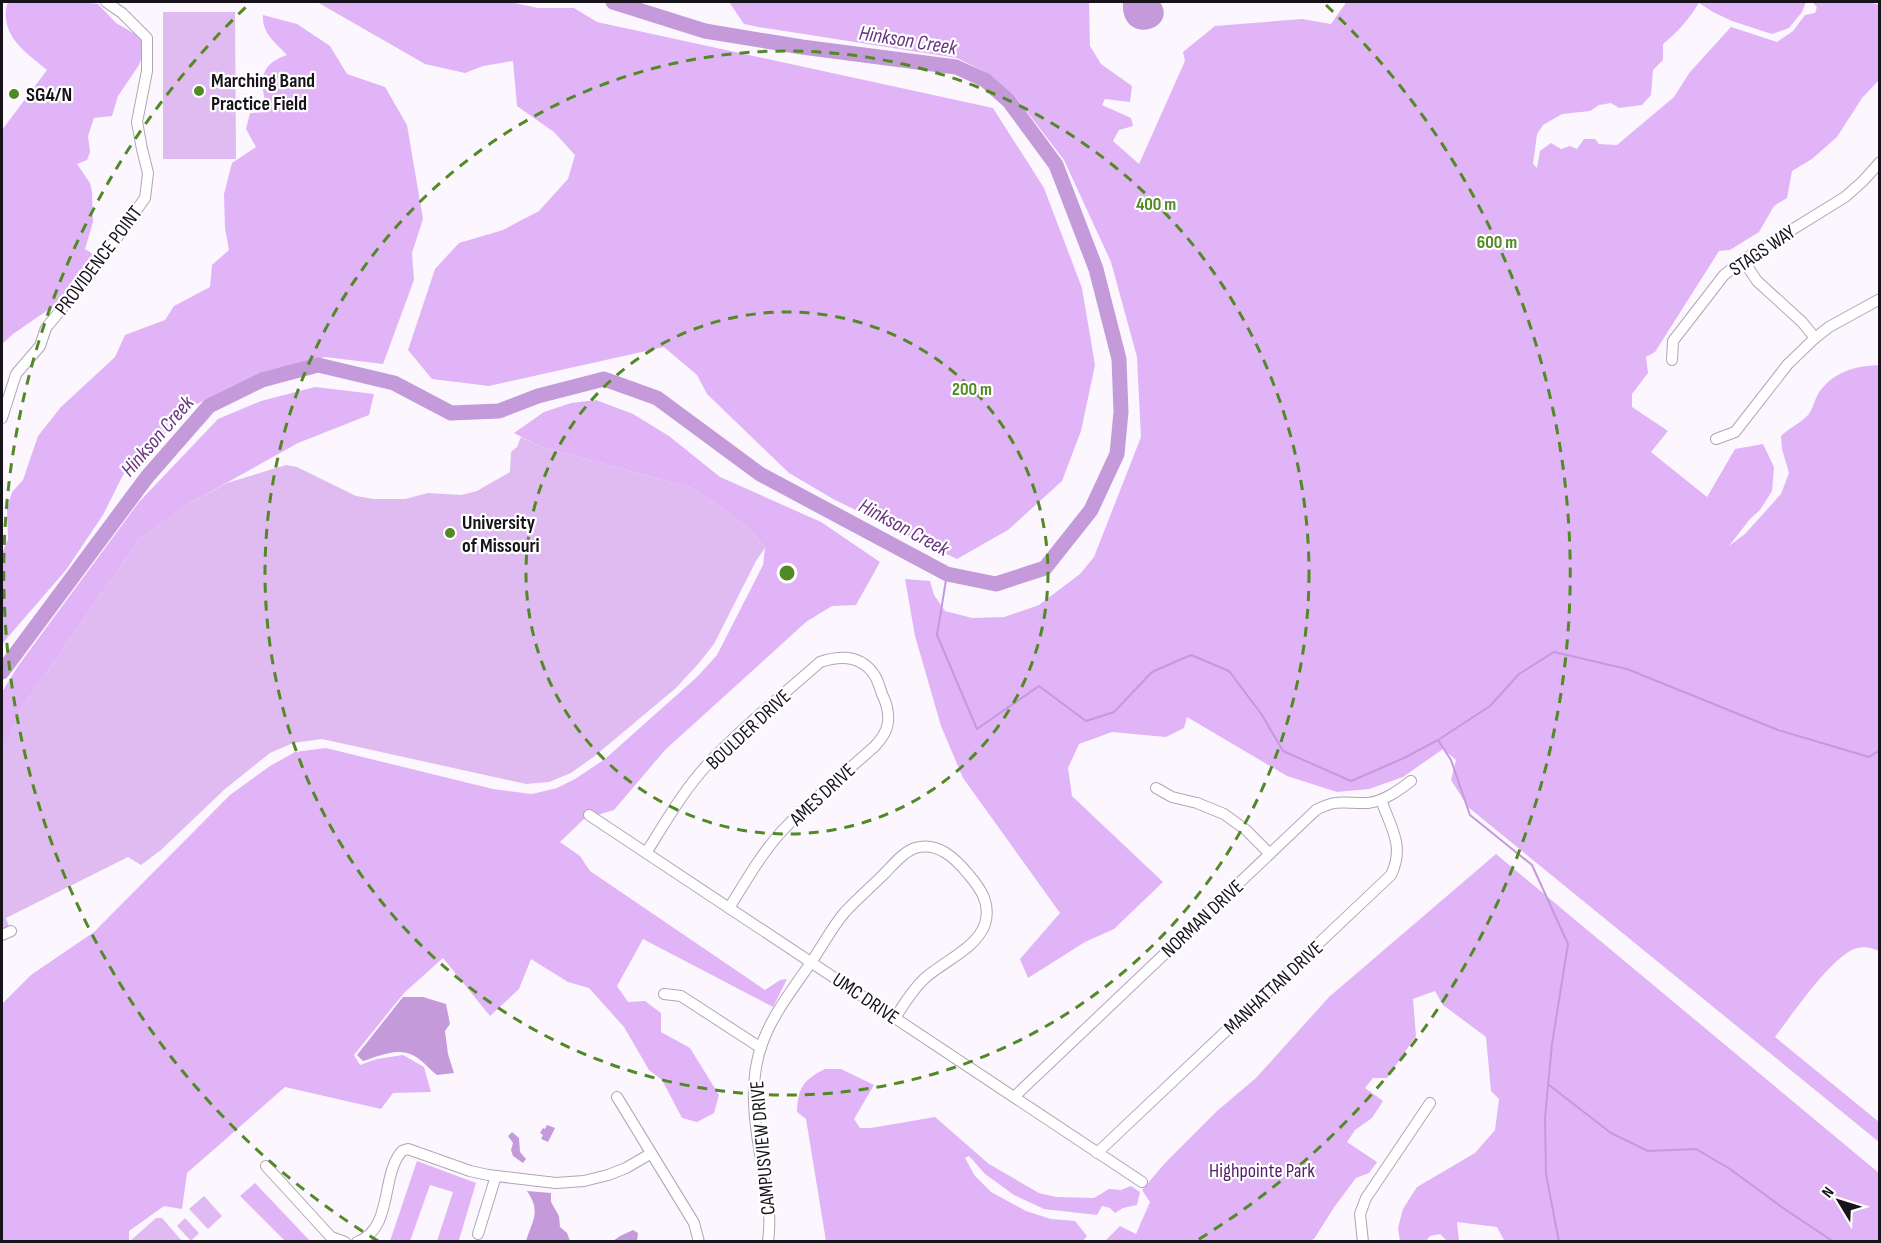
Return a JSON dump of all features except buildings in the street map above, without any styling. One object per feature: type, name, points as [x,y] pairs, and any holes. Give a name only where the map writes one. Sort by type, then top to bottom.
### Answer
[{"type":"street","name":"PROVIDENCE POINT","points":[[2,418],[16,374],[40,346],[46,328],[96,267],[145,198],[148,173],[137,122],[147,71],[147,38],[122,13],[106,2]]},
{"type":"street","name":"STAGS WAY","points":[[1672,360],[1673,341],[1724,275],[1743,260],[1845,197],[1880,162]]},
{"type":"street","points":[[1743,260],[1757,281],[1802,321],[1815,338]]},
{"type":"street","points":[[1716,440],[1734,432],[1788,364],[1815,338],[1829,327],[1880,299]]},
{"type":"street","name":"BOULDER DRIVE","points":[[646,853],[689,787],[706,766],[820,662],[836,656],[850,658],[866,666],[875,676]]},
{"type":"street","name":"AMES DRIVE","points":[[729,908],[759,861],[782,832],[875,747],[884,735],[888,721],[886,703],[875,676]]},
{"type":"street","name":"NORMAN DRIVE","points":[[1014,1097],[1316,810],[1342,801],[1368,803],[1381,800],[1411,782]]},
{"type":"street","points":[[1156,788],[1172,797],[1197,803],[1224,814],[1246,830],[1270,854]]},
{"type":"street","name":"MANHATTAN DRIVE","points":[[1097,1153],[1391,875],[1398,852],[1396,840],[1381,800]]},
{"type":"street","name":"UMC DRIVE","points":[[589,815],[1142,1182]]},
{"type":"street","name":"CAMPUSVIEW DRIVE","points":[[768,1242],[769,1215],[754,1100],[755,1074],[761,1048],[774,1018],[845,912],[903,855],[915,848],[927,847],[941,850],[952,856],[986,898],[985,924],[979,936],[926,978],[910,994],[895,1018]]},
{"type":"street","points":[[664,994],[681,996],[761,1048]]},
{"type":"street","points":[[617,1097],[694,1223],[699,1242]]},
{"type":"street","points":[[1363,1242],[1360,1214],[1366,1198],[1430,1103]]},
{"type":"street","points":[[357,1242],[365,1239],[376,1227],[395,1161],[402,1151],[408,1149],[470,1171],[556,1183],[608,1175],[650,1154]]},
{"type":"street","points":[[266,1166],[331,1237],[345,1242]]},
{"type":"street","points":[[478,1234],[496,1176]]},
{"type":"shaded area","points":[[1123,2],[1160,2],[1164,12],[1162,20],[1156,26],[1148,29],[1138,29],[1130,25],[1125,16]]},
{"type":"shaded area","name":"Marching Band Practice Field","points":[[163,12],[235,12],[236,159],[163,159]]},
{"type":"shaded area","points":[[521,437],[539,446],[691,488],[751,531],[765,548],[756,561],[714,644],[676,688],[596,755],[571,773],[549,782],[526,784],[322,739],[293,743],[270,753],[225,789],[161,850],[141,865],[128,857],[6,918],[10,929],[2,932],[2,751],[11,737],[20,711],[140,538],[192,502],[227,483],[286,465],[297,467],[356,496],[374,499],[405,499],[428,493],[461,495],[477,491],[510,472],[511,452],[517,447]]},
{"type":"shaded area","points":[[403,997],[423,997],[446,1004],[450,1024],[445,1031],[448,1054],[454,1073],[437,1075],[419,1059],[405,1053],[391,1052],[363,1061],[357,1055]]},
{"type":"shaded area","points":[[547,1125],[555,1128],[548,1142],[541,1139],[543,1135],[540,1133]]},
{"type":"shaded area","points":[[512,1132],[519,1138],[520,1152],[526,1159],[523,1163],[513,1156],[511,1150],[513,1143],[508,1136]]},
{"type":"shaded area","points":[[527,1191],[551,1193],[551,1202],[559,1216],[560,1227],[567,1233],[570,1241],[526,1241],[535,1210]]},
{"type":"shaded area","points":[[204,1196],[222,1216],[208,1229],[189,1209]]},
{"type":"shaded area","points":[[156,1218],[162,1218],[182,1241],[130,1241]]},
{"type":"shaded area","points":[[185,1218],[199,1233],[191,1241],[177,1226]]},
{"type":"shaded area","points":[[633,1230],[638,1233],[637,1241],[613,1241],[620,1236]]},
{"type":"green space","points":[[11,2],[98,4],[116,23],[137,35],[143,42],[144,51],[139,65],[118,96],[112,116],[94,118],[88,136],[90,152],[87,160],[77,164],[90,183],[92,192],[93,222],[85,249],[96,256],[86,273],[72,281],[58,303],[2,344],[2,130],[47,70],[23,50],[11,34],[6,15],[7,4]]},
{"type":"green space","points":[[317,2],[510,2],[538,8],[574,8],[597,22],[993,108],[1044,188],[1082,288],[1095,365],[1081,431],[1062,481],[1008,530],[957,559],[835,500],[789,473],[707,394],[697,375],[664,347],[489,386],[432,379],[408,350],[435,269],[459,243],[503,230],[539,211],[568,179],[575,155],[554,132],[517,106],[513,61],[483,66],[465,73],[425,64]]},
{"type":"green space","points":[[729,2],[1089,2],[1090,46],[1101,64],[1132,86],[1130,102],[1105,99],[1102,105],[1131,118],[1133,126],[1119,130],[1113,141],[1139,164],[1185,61],[1183,52],[1215,26],[1302,19],[1331,24],[1345,2],[1806,2],[1802,12],[1789,28],[1772,34],[1732,21],[1699,3],[1683,25],[1663,44],[1663,60],[1653,70],[1651,95],[1642,105],[1619,108],[1611,103],[1599,105],[1590,111],[1562,114],[1543,125],[1537,134],[1533,164],[1537,168],[1540,151],[1551,143],[1561,149],[1570,146],[1577,149],[1584,139],[1595,139],[1599,144],[1617,145],[1674,97],[1690,72],[1731,27],[1777,42],[1793,31],[1805,15],[1815,13],[1817,7],[1812,2],[1869,2],[1879,5],[1879,80],[1862,98],[1837,137],[1812,159],[1792,171],[1787,198],[1774,206],[1759,232],[1730,250],[1719,251],[1655,352],[1646,357],[1648,373],[1632,394],[1632,407],[1668,431],[1651,452],[1707,497],[1735,449],[1763,444],[1774,467],[1772,491],[1760,510],[1729,546],[1745,534],[1781,494],[1789,473],[1781,436],[1808,415],[1818,394],[1830,380],[1853,369],[1879,365],[1879,951],[1863,947],[1857,948],[1836,961],[1775,1037],[1879,1122],[1879,1142],[1468,807],[1451,780],[1456,760],[1443,749],[1403,777],[1369,789],[1337,792],[1287,776],[1187,717],[1184,728],[1166,737],[1112,732],[1079,744],[1068,768],[1072,796],[1163,882],[1114,929],[1085,942],[1028,978],[1020,959],[1060,913],[963,778],[941,726],[915,636],[905,579],[930,581],[934,595],[945,611],[972,618],[1004,617],[1039,605],[1080,574],[1094,557],[1141,437],[1137,357],[1111,262],[1064,160],[1015,96],[989,74],[957,58],[744,24]]},
{"type":"green space","points":[[263,15],[297,24],[330,46],[347,74],[385,87],[407,125],[423,219],[412,253],[414,280],[383,364],[325,357],[257,374],[193,406],[123,475],[103,515],[66,570],[2,644],[2,553],[8,539],[7,509],[12,492],[23,480],[38,436],[61,407],[115,357],[125,335],[165,320],[174,306],[210,287],[212,265],[229,250],[225,228],[224,194],[232,163],[256,147],[246,129],[250,113],[267,112],[263,85],[265,71],[270,65],[287,55],[267,33]]},
{"type":"green space","points":[[315,387],[374,394],[369,415],[298,443],[192,502],[140,538],[20,711],[11,737],[2,751],[2,692],[18,666],[139,502],[218,419],[261,401]]},
{"type":"green space","points":[[596,400],[633,414],[669,436],[720,477],[821,522],[880,562],[856,605],[832,606],[806,622],[665,750],[614,810],[584,819],[560,842],[580,856],[590,871],[765,990],[780,980],[787,979],[773,1007],[643,939],[617,986],[628,1002],[645,1001],[661,1013],[661,1032],[690,1048],[719,1095],[714,1113],[697,1122],[682,1118],[662,1080],[649,1070],[624,1027],[589,988],[568,982],[531,959],[519,989],[490,1016],[443,958],[404,993],[354,1055],[360,1065],[377,1059],[403,1055],[424,1067],[431,1092],[393,1093],[381,1109],[285,1087],[187,1173],[182,1209],[164,1206],[129,1231],[129,1241],[2,1241],[2,1004],[31,975],[94,932],[230,795],[270,766],[295,752],[326,748],[493,789],[532,794],[557,788],[605,759],[697,677],[717,655],[763,565],[765,548],[751,531],[691,488],[539,446],[514,433],[544,412],[571,403]]},
{"type":"green space","name":"Highpointe Park","points":[[1496,854],[1879,1173],[1879,1241],[1505,1242],[1497,1227],[1457,1222],[1459,1241],[1447,1241],[1440,1234],[1430,1236],[1426,1241],[1400,1241],[1398,1228],[1403,1209],[1417,1187],[1475,1153],[1495,1130],[1499,1099],[1491,1091],[1486,1037],[1443,1005],[1435,991],[1413,999],[1416,1036],[1387,1078],[1373,1078],[1365,1088],[1383,1101],[1372,1118],[1355,1130],[1347,1142],[1377,1162],[1369,1173],[1356,1178],[1314,1239],[1305,1242],[1104,1242],[1120,1226],[1136,1234],[1150,1202],[1142,1190],[1166,1162],[1217,1111],[1256,1078],[1329,997]]},
{"type":"green space","points":[[825,1069],[841,1069],[874,1085],[854,1119],[860,1128],[935,1117],[989,1164],[1039,1193],[1056,1197],[1094,1198],[1109,1189],[1121,1190],[1131,1186],[1140,1192],[1137,1205],[1123,1208],[1115,1213],[1110,1208],[1102,1206],[1097,1215],[1044,1209],[1014,1195],[985,1174],[969,1156],[965,1158],[975,1176],[991,1192],[1026,1211],[1051,1219],[1075,1221],[1087,1236],[1082,1242],[826,1241],[806,1119],[797,1112],[803,1086],[811,1077]]},
{"type":"green space","points":[[417,1161],[476,1183],[459,1240],[463,1241],[437,1241],[453,1192],[430,1185],[410,1241],[390,1241]]},
{"type":"green space","points":[[255,1183],[310,1241],[285,1241],[240,1196]]},
{"type":"waterway","name":"Hinkson Creek","points":[[2,672],[147,477],[209,406],[262,380],[318,365],[394,383],[451,413],[499,411],[538,396],[604,379],[657,398],[760,474],[947,574],[996,584],[1045,568],[1091,510],[1117,454],[1121,412],[1119,359],[1096,269],[1056,165],[1009,101],[985,80],[956,67],[802,47],[705,31],[613,2]]},
{"type":"waterway","points":[[947,574],[937,635],[977,729],[1039,686],[1086,721],[1114,712],[1152,672],[1191,655],[1229,671],[1262,715],[1283,751],[1351,781],[1438,740],[1451,760],[1470,815],[1532,865],[1568,944],[1552,1044],[1545,1118],[1546,1174],[1559,1242]]},
{"type":"waterway","points":[[1438,740],[1490,706],[1519,674],[1554,652],[1627,669],[1778,730],[1869,757],[1880,750]]},
{"type":"waterway","points":[[1549,1085],[1611,1133],[1648,1151],[1696,1149],[1730,1169],[1834,1242]]},
{"type":"place","name":"Marching Band Practice Field","points":[[199,91]]},
{"type":"place","name":"SG4/N","points":[[14,94]]},
{"type":"place","name":"University of Missouri","points":[[450,533]]}]
